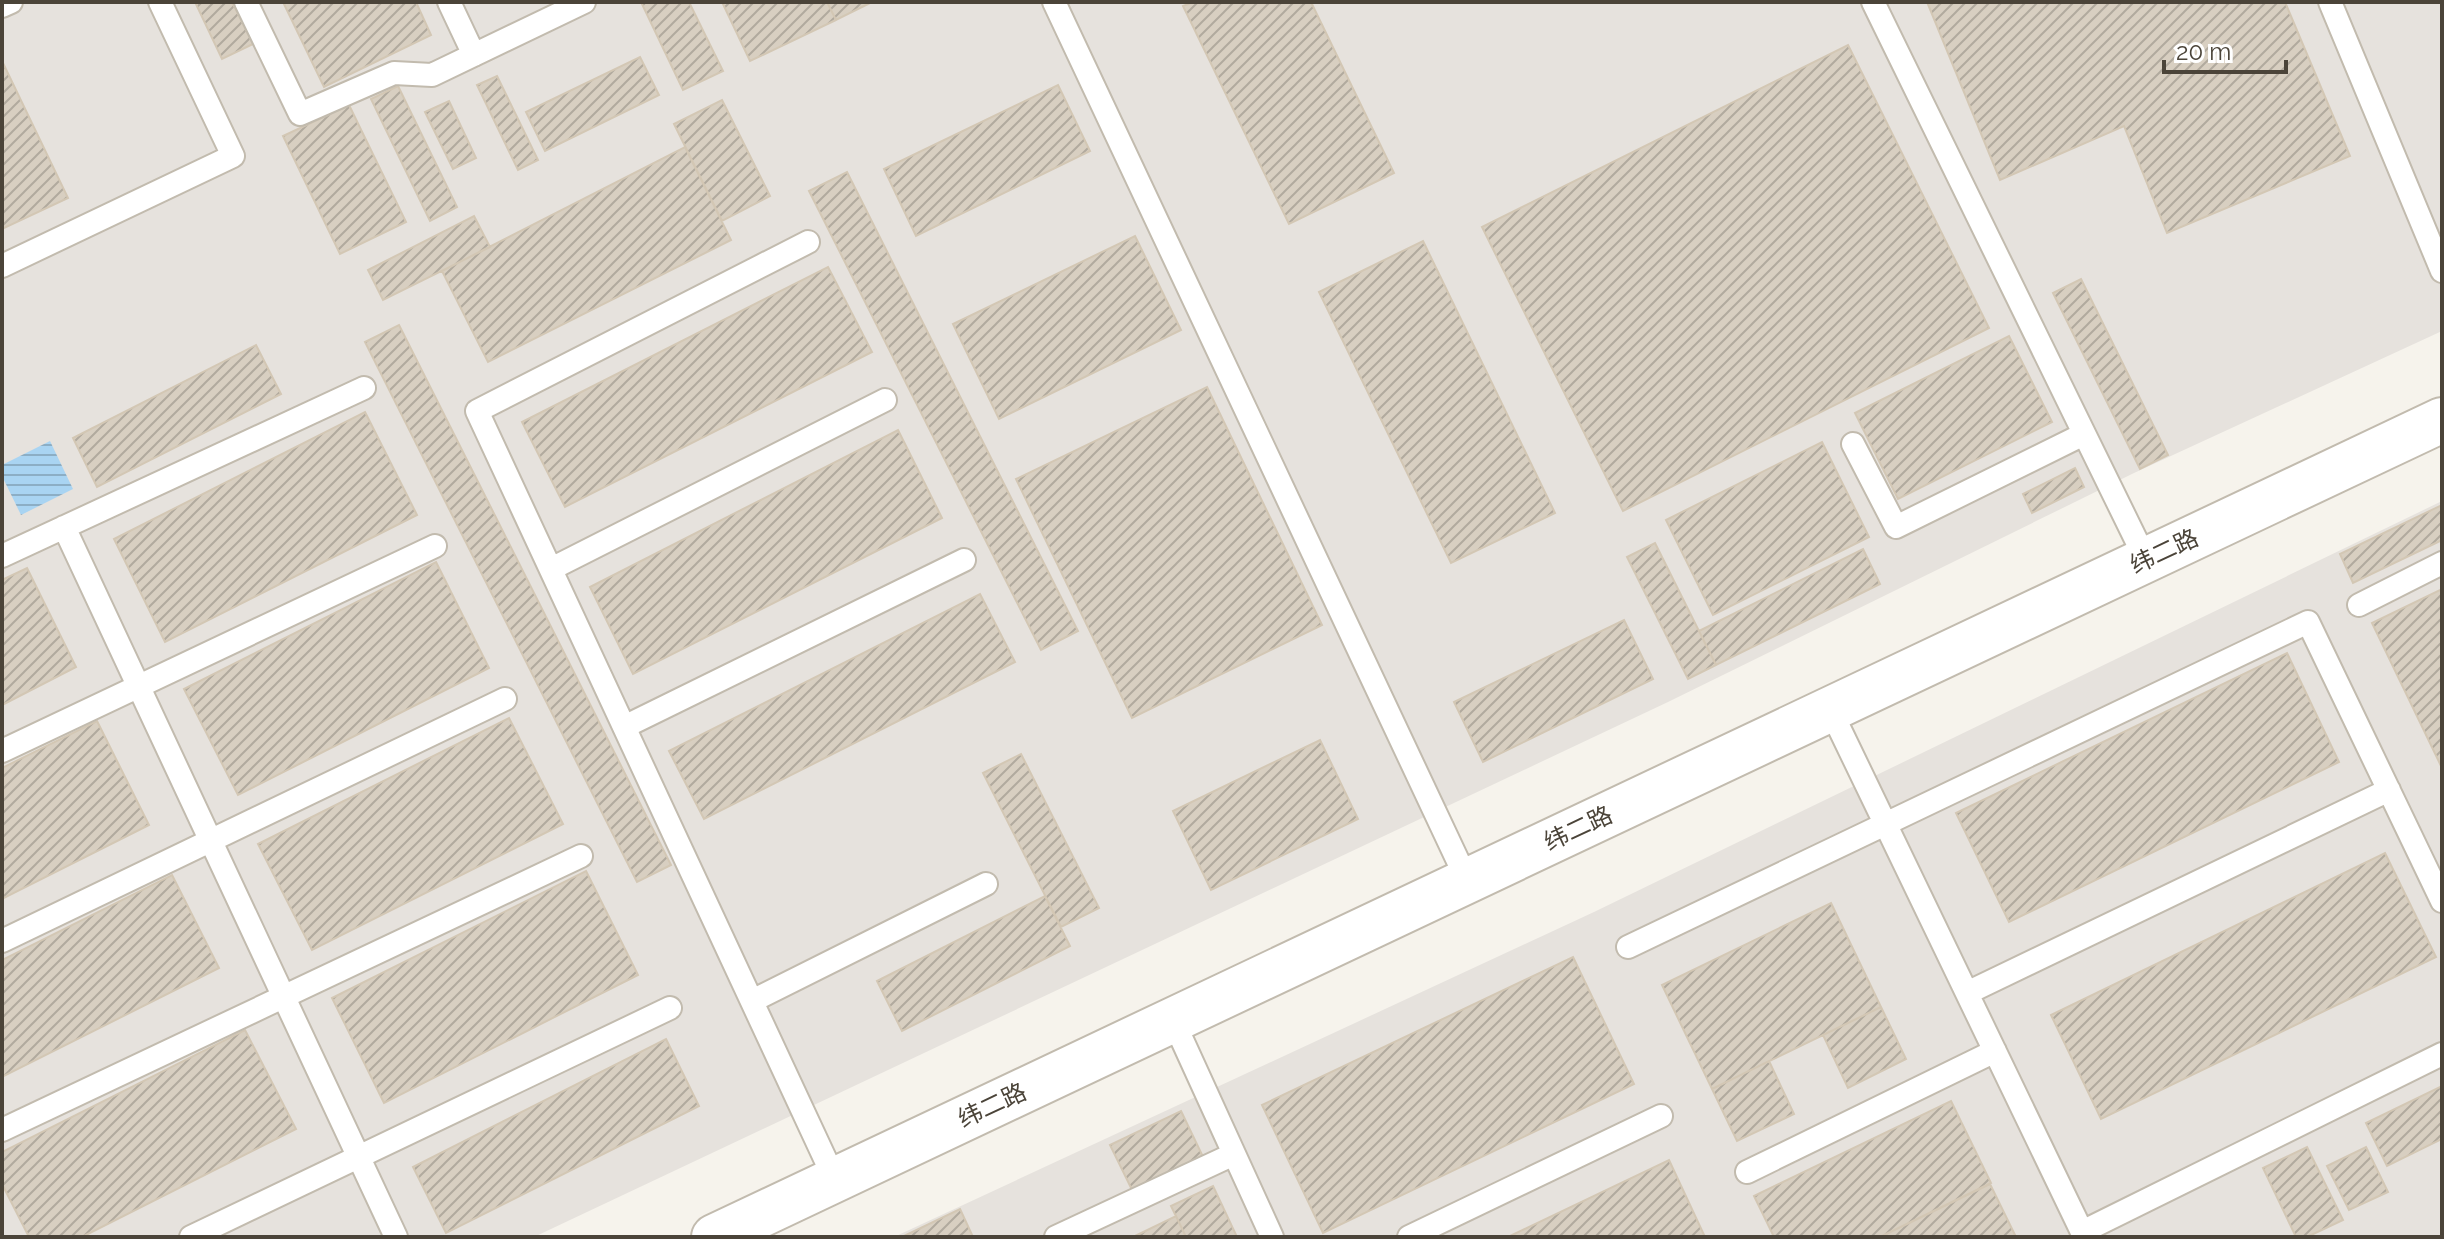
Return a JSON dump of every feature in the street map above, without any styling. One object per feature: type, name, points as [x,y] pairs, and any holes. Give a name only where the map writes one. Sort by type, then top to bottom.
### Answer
[{"type":"street","name":"纬二路","points":[[714,1237],[762,1227],[835,1180],[2442,420]]},
{"type":"lane","points":[[2,6],[11,2]]},
{"type":"lane","points":[[2,266],[233,156],[160,2]]},
{"type":"lane","points":[[246,2],[300,114],[394,73],[432,75],[584,2]]},
{"type":"lane","points":[[449,2],[474,55]]},
{"type":"lane","points":[[1054,2],[1467,880]]},
{"type":"lane","points":[[1873,2],[2146,560]]},
{"type":"lane","points":[[2330,2],[2442,271]]},
{"type":"lane","points":[[808,242],[477,411],[835,1180]]},
{"type":"lane","points":[[2,556],[364,388]]},
{"type":"lane","points":[[551,569],[885,400]]},
{"type":"lane","points":[[1853,444],[1896,527],[2084,434]]},
{"type":"lane","points":[[64,527],[396,1237]]},
{"type":"lane","points":[[2,751],[435,546]]},
{"type":"lane","points":[[624,727],[964,560]]},
{"type":"lane","points":[[2359,605],[2442,563]]},
{"type":"lane","points":[[1628,947],[2308,622],[2442,901]]},
{"type":"lane","points":[[2,941],[505,699]]},
{"type":"lane","points":[[1830,709],[2082,1232],[2442,1054]]},
{"type":"lane","points":[[1967,993],[2389,790]]},
{"type":"lane","points":[[2,1130],[581,856]]},
{"type":"lane","points":[[752,1001],[986,884]]},
{"type":"lane","points":[[191,1237],[670,1008]]},
{"type":"lane","points":[[1173,1020],[1272,1237]]},
{"type":"lane","points":[[1747,1172],[1995,1051]]},
{"type":"lane","points":[[1409,1237],[1661,1116]]},
{"type":"lane","points":[[1056,1237],[1234,1154]]},
{"type":"shaded area","points":[[2,2],[2442,2],[2442,331],[2134,473],[1668,702],[534,1237],[2,1237]]},
{"type":"shaded area","points":[[2442,501],[2442,1237],[894,1237],[1594,912]]},
{"type":"water","points":[[50,441],[73,489],[21,515],[2,476],[2,465]]},
{"type":"building","points":[[195,2],[232,2],[253,44],[222,59]]},
{"type":"building","points":[[283,2],[416,2],[431,35],[324,87]]},
{"type":"building","points":[[641,2],[689,2],[723,71],[683,90]]},
{"type":"building","points":[[722,2],[827,2],[836,20],[750,61]]},
{"type":"building","points":[[827,2],[872,2],[836,20]]},
{"type":"building","points":[[1193,2],[1311,2],[1394,173],[1289,224],[1183,6]]},
{"type":"building","points":[[1927,2],[2285,2],[2350,156],[2167,233],[2124,126],[2000,180]]},
{"type":"building","points":[[1848,45],[1989,328],[1623,511],[1482,227]]},
{"type":"building","points":[[640,57],[659,95],[545,151],[526,112]]},
{"type":"building","points":[[2,61],[68,198],[2,229]]},
{"type":"building","points":[[497,76],[538,160],[518,170],[477,85]]},
{"type":"building","points":[[1058,85],[1090,151],[916,236],[884,169]]},
{"type":"building","points":[[398,86],[457,207],[430,221],[371,99]]},
{"type":"building","points":[[722,100],[770,196],[722,221],[674,124]]},
{"type":"building","points":[[449,101],[476,158],[453,169],[425,112]]},
{"type":"building","points":[[349,105],[406,222],[340,254],[283,136]]},
{"type":"building","points":[[685,147],[731,240],[488,362],[442,271]]},
{"type":"building","points":[[847,172],[1078,631],[1041,650],[809,191]]},
{"type":"building","points":[[474,216],[490,247],[383,300],[368,270]]},
{"type":"building","points":[[1135,236],[1181,330],[999,419],[953,324]]},
{"type":"building","points":[[1423,241],[1555,513],[1451,563],[1319,292]]},
{"type":"building","points":[[828,267],[872,352],[565,507],[522,422]]},
{"type":"building","points":[[2081,279],[2168,455],[2140,469],[2053,293]]},
{"type":"building","points":[[399,325],[671,865],[637,882],[365,342]]},
{"type":"building","points":[[2009,336],[2052,422],[1898,499],[1855,413]]},
{"type":"building","points":[[256,345],[281,394],[97,487],[73,438]]},
{"type":"building","points":[[1207,387],[1322,625],[1132,718],[1016,479]]},
{"type":"building","points":[[365,412],[417,515],[165,642],[114,539]]},
{"type":"building","points":[[898,430],[942,518],[633,674],[590,587]]},
{"type":"building","points":[[1822,442],[1869,537],[1713,615],[1666,520]]},
{"type":"building","points":[[2075,468],[2084,487],[2032,513],[2023,494]]},
{"type":"building","points":[[2442,505],[2442,540],[2353,583],[2340,554]]},
{"type":"building","points":[[1655,543],[1716,665],[1688,679],[1627,557]]},
{"type":"building","points":[[1863,549],[1880,584],[1716,665],[1699,631]]},
{"type":"building","points":[[436,562],[489,668],[238,795],[184,689]]},
{"type":"building","points":[[27,568],[76,667],[2,705],[2,580]]},
{"type":"building","points":[[2442,589],[2442,768],[2372,623]]},
{"type":"building","points":[[980,594],[1015,662],[704,819],[669,751]]},
{"type":"building","points":[[1624,620],[1653,679],[1483,762],[1454,702]]},
{"type":"building","points":[[2287,653],[2339,762],[2009,922],[1956,813]]},
{"type":"building","points":[[509,718],[563,824],[312,950],[258,844]]},
{"type":"building","points":[[97,721],[149,825],[2,899],[2,768]]},
{"type":"building","points":[[1320,740],[1358,819],[1211,890],[1173,811]]},
{"type":"building","points":[[1021,754],[1099,908],[1061,927],[983,773]]},
{"type":"building","points":[[2385,853],[2436,957],[2101,1119],[2051,1015]]},
{"type":"building","points":[[586,871],[638,975],[384,1103],[332,998]]},
{"type":"building","points":[[172,875],[219,968],[2,1077],[2,960]]},
{"type":"building","points":[[1045,896],[1070,946],[902,1031],[877,981]]},
{"type":"building","points":[[1831,903],[1881,1007],[1712,1089],[1662,985]]},
{"type":"building","points":[[1573,957],[1634,1084],[1323,1233],[1262,1105]]},
{"type":"building","points":[[1881,1007],[1906,1059],[1848,1088],[1823,1035]]},
{"type":"building","points":[[245,1030],[296,1129],[82,1237],[29,1237],[2,1184],[2,1152]]},
{"type":"building","points":[[666,1039],[699,1106],[446,1233],[413,1167]]},
{"type":"building","points":[[1769,1061],[1794,1114],[1737,1141],[1712,1089]]},
{"type":"building","points":[[2442,1086],[2442,1139],[2387,1166],[2366,1123]]},
{"type":"building","points":[[1951,1101],[1991,1183],[1880,1237],[1774,1237],[1754,1196]]},
{"type":"building","points":[[1181,1111],[1205,1161],[1134,1194],[1110,1145]]},
{"type":"building","points":[[2307,1147],[2343,1220],[2307,1237],[2296,1237],[2263,1168]]},
{"type":"building","points":[[2366,1147],[2388,1192],[2349,1210],[2327,1166]]},
{"type":"building","points":[[1669,1160],[1705,1237],[1508,1237]]},
{"type":"building","points":[[1990,1184],[2016,1237],[1880,1237]]},
{"type":"building","points":[[1213,1186],[1237,1237],[1186,1237],[1171,1206]]},
{"type":"building","points":[[960,1209],[973,1237],[902,1237]]},
{"type":"building","points":[[1176,1216],[1186,1237],[1133,1237]]}]
